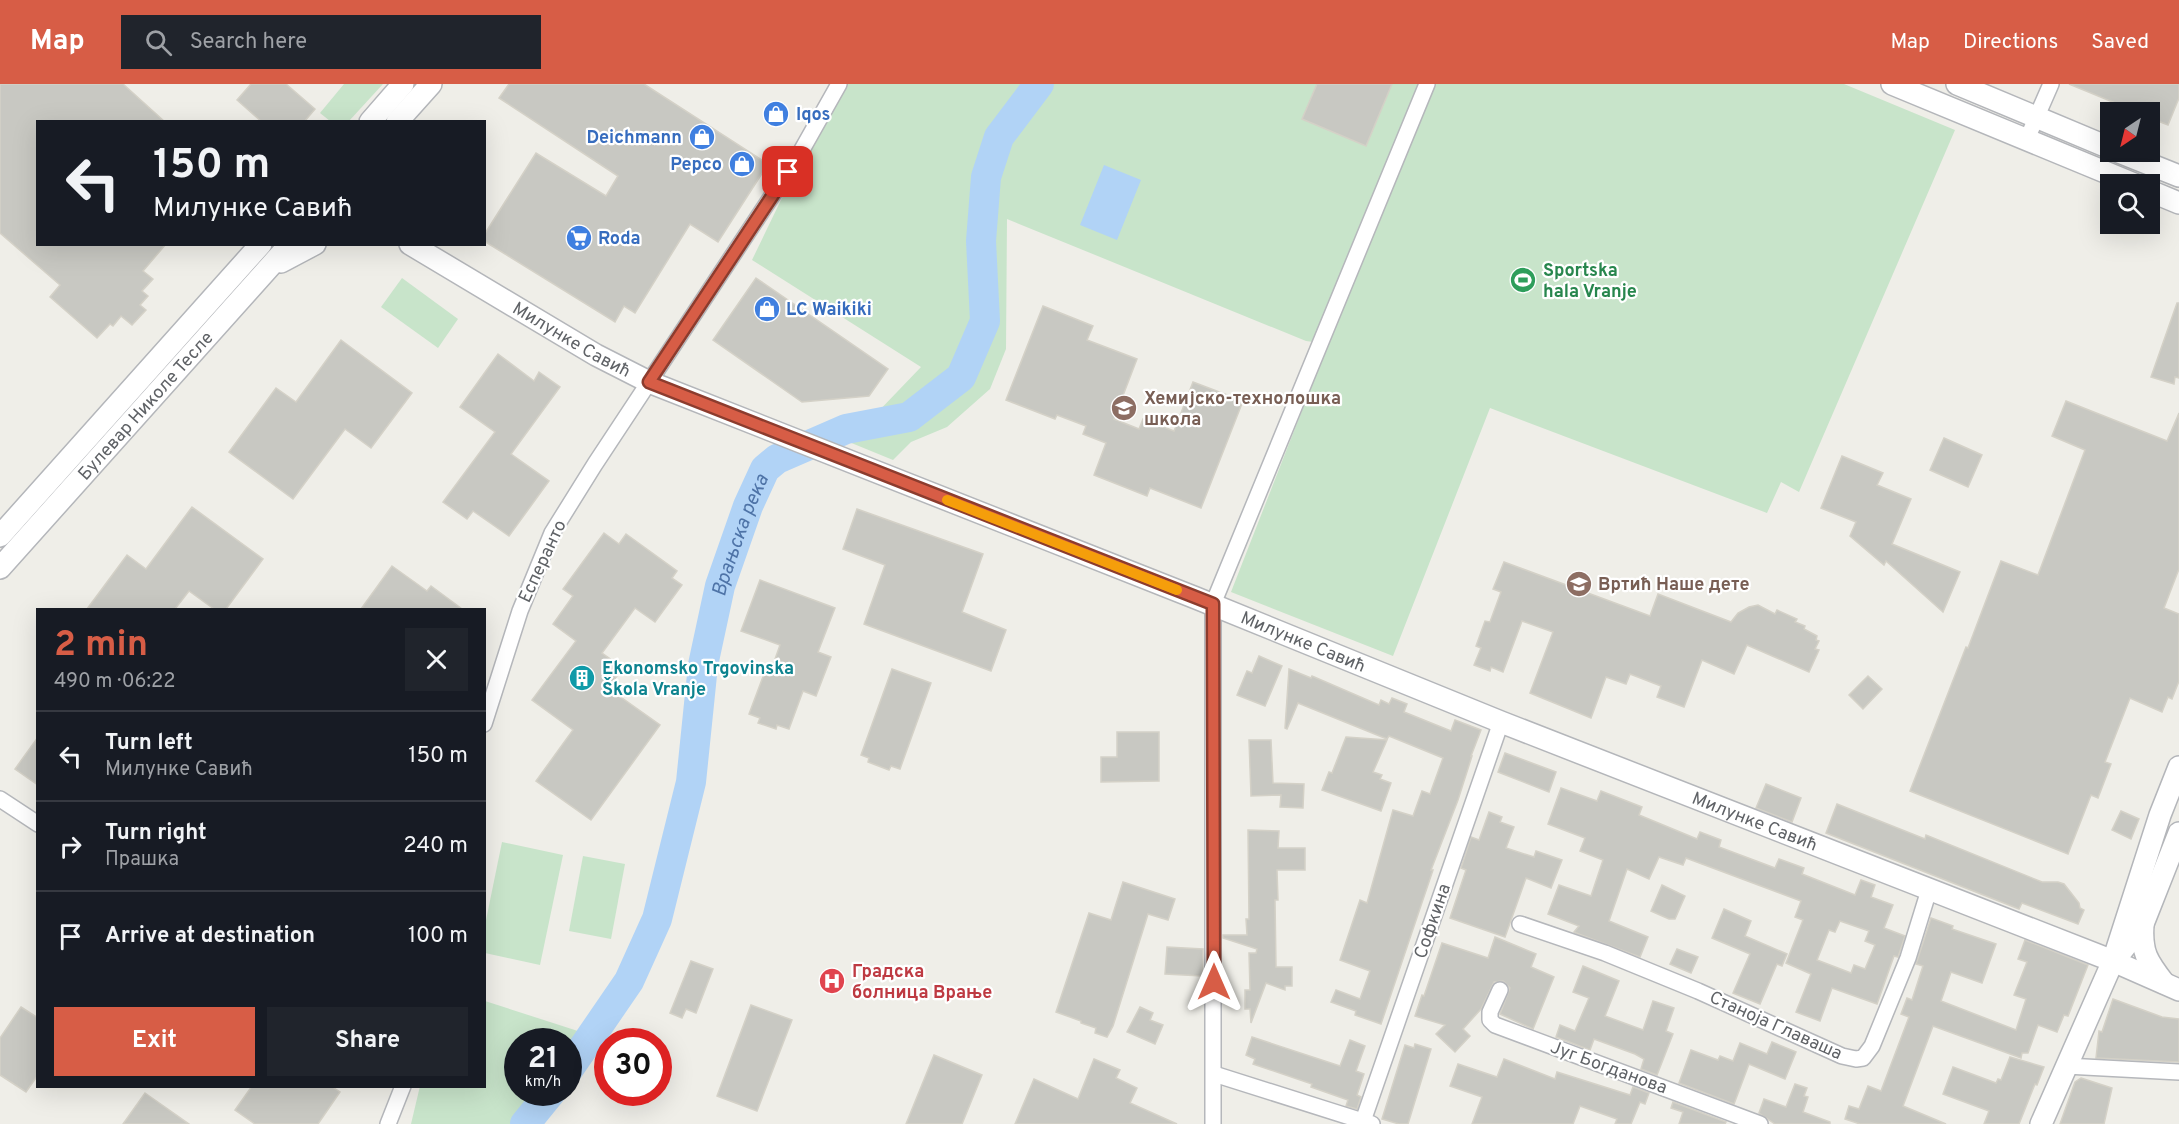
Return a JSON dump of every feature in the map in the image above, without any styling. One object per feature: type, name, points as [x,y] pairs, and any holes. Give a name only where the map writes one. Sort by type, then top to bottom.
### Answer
[{"type":"street","points":[[372,120],[403,84]]},
{"type":"street","points":[[399,120],[431,84]]},
{"type":"street","name":"Есперанто","points":[[486,718],[520,611],[552,533],[799,154],[839,84]]},
{"type":"street","points":[[1213,1124],[1213,604],[1427,84]]},
{"type":"street","points":[[1892,84],[2110,174]]},
{"type":"street","points":[[1957,84],[2100,144]]},
{"type":"street","points":[[2027,139],[2051,84]]},
{"type":"street","points":[[2144,162],[2179,176]]},
{"type":"street","points":[[2160,195],[2179,203]]},
{"type":"street","name":"Булевар Николе Тесле","points":[[0,536],[259,246]]},
{"type":"street","name":"Булевар Николе Тесле","points":[[0,568],[288,246]]},
{"type":"street","points":[[268,270],[309,246]]},
{"type":"street","name":"Милунке Савић","points":[[413,246],[596,355],[649,382],[1213,604],[1501,722],[2172,987]]},
{"type":"street","name":"Софкина","points":[[1367,1122],[1501,722]]},
{"type":"street","points":[[2041,1124],[2113,962],[2169,819],[2179,766]]},
{"type":"street","points":[[0,799],[36,823]]},
{"type":"street","points":[[2113,962],[2143,924],[2179,833]]},
{"type":"street","name":"Станоја Главаша","points":[[1520,924],[1605,953],[1698,991],[1842,1056],[1856,1059],[1863,1058],[1872,1046],[1908,958],[1929,890]]},
{"type":"street","points":[[2143,924],[2144,953],[2172,987]]},
{"type":"street","name":"Југ Богданова","points":[[1500,990],[1490,1012],[1490,1020],[1495,1025],[1760,1124]]},
{"type":"street","points":[[2066,1066],[2179,1072]]},
{"type":"street","points":[[1214,1074],[1367,1122]]},
{"type":"street","points":[[388,1124],[402,1088]]},
{"type":"green space","points":[[344,84],[383,84],[350,120],[329,120],[320,113]]},
{"type":"green space","name":"Sportska hala Vranje","points":[[837,84],[1844,84],[1955,130],[1799,492],[1781,482],[1767,513],[1490,408],[1393,656],[1231,592],[1328,344],[1306,341],[1007,219],[1006,349],[990,389],[947,427],[911,442],[893,460],[849,442],[921,367],[752,260]]},
{"type":"green space","points":[[402,278],[458,319],[438,348],[381,307]]},
{"type":"green space","points":[[502,842],[563,855],[540,965],[486,953],[486,920]]},
{"type":"green space","points":[[583,856],[625,864],[611,939],[569,931]]},
{"type":"green space","points":[[486,1001],[569,1028],[504,1028],[504,1106],[526,1106],[511,1124],[411,1124],[420,1088],[486,1088]]},
{"type":"water","points":[[1104,165],[1141,180],[1117,240],[1080,225]]},
{"type":"building","points":[[0,84],[123,84],[163,120],[36,120],[36,246],[164,246],[143,271],[153,279],[142,291],[148,296],[140,305],[146,310],[132,325],[121,316],[113,326],[110,324],[97,338],[50,297],[60,285],[0,233]]},
{"type":"building","points":[[251,84],[286,84],[315,109],[306,120],[260,120],[237,100]]},
{"type":"building","points":[[509,84],[644,84],[768,164],[718,242],[690,224],[635,313],[624,306],[615,322],[486,242],[486,232],[536,153],[606,196],[618,176],[499,98]]},
{"type":"building","points":[[1317,84],[1392,84],[1366,146],[1302,119]]},
{"type":"building","points":[[2069,84],[2179,84],[2179,98],[2168,125],[2160,122],[2160,102],[2113,102]]},
{"type":"building","name":"LC Waikiki","points":[[756,278],[888,369],[869,396],[802,402],[713,340]]},
{"type":"building","points":[[2177,303],[2179,303],[2179,378],[2175,377],[2174,384],[2151,377]]},
{"type":"building","points":[[1043,306],[1093,326],[1087,340],[1137,359],[1114,419],[1139,429],[1143,419],[1174,431],[1193,382],[1243,401],[1201,508],[1150,488],[1147,496],[1094,475],[1106,443],[1083,434],[1086,426],[1057,415],[1055,419],[1006,400]]},
{"type":"building","points":[[341,340],[412,393],[371,448],[345,429],[293,499],[229,452],[276,388],[296,402]]},
{"type":"building","points":[[498,354],[534,381],[539,372],[560,387],[511,454],[549,481],[509,536],[473,511],[467,519],[443,502],[495,432],[460,407]]},
{"type":"building","points":[[2066,401],[2167,441],[2179,413],[2179,569],[2164,608],[2179,614],[2179,681],[2172,699],[2168,697],[2162,712],[2130,698],[2105,762],[2111,764],[2098,798],[2091,795],[2068,854],[1910,791],[2001,561],[2038,575],[2085,450],[2052,436]]},
{"type":"building","points":[[1944,438],[1982,455],[1968,487],[1930,470]]},
{"type":"building","points":[[1842,456],[1883,473],[1877,485],[1911,499],[1892,544],[1960,572],[1943,612],[1886,561],[1884,565],[1850,536],[1856,522],[1821,508]]},
{"type":"building","points":[[192,507],[263,559],[227,608],[213,608],[189,591],[176,608],[88,608],[127,555],[146,569]]},
{"type":"building","points":[[857,509],[983,554],[962,612],[1006,630],[991,671],[864,624],[885,565],[843,549]]},
{"type":"building","name":"Ekonomsko Trgovinska Škola Vranje","points":[[604,533],[619,544],[626,534],[677,571],[672,578],[682,585],[655,622],[635,608],[602,653],[623,668],[608,688],[660,725],[591,820],[536,781],[573,730],[532,700],[576,641],[553,624],[573,596],[563,589]]},
{"type":"building","points":[[1504,562],[1650,616],[1658,594],[1731,622],[1738,613],[1749,607],[1758,605],[1775,614],[1777,610],[1797,619],[1795,622],[1805,626],[1804,629],[1817,636],[1816,640],[1819,641],[1815,649],[1819,650],[1809,672],[1747,645],[1734,674],[1702,660],[1684,707],[1657,697],[1661,686],[1630,674],[1626,684],[1606,677],[1591,718],[1530,693],[1553,632],[1522,621],[1503,672],[1491,667],[1490,671],[1474,665],[1481,648],[1476,646],[1485,621],[1490,622],[1501,592],[1493,589]]},
{"type":"building","points":[[392,566],[427,591],[431,586],[461,608],[362,608]]},
{"type":"building","points":[[760,580],[835,608],[818,652],[831,657],[816,696],[803,691],[789,729],[777,725],[776,729],[758,723],[760,718],[749,714],[764,674],[769,676],[780,645],[741,631]]},
{"type":"building","points":[[1259,656],[1282,666],[1265,706],[1237,695],[1247,671],[1252,673]]},
{"type":"building","points":[[892,669],[931,683],[900,769],[891,766],[889,770],[868,762],[869,758],[861,755]]},
{"type":"building","points":[[1289,669],[1311,678],[1312,676],[1379,705],[1381,700],[1389,704],[1392,698],[1407,704],[1404,712],[1451,731],[1455,720],[1481,730],[1458,800],[1431,870],[1433,870],[1381,1024],[1355,1015],[1356,1011],[1331,1002],[1336,990],[1360,999],[1370,971],[1340,960],[1360,900],[1367,903],[1393,810],[1413,816],[1422,791],[1430,794],[1443,758],[1389,736],[1387,739],[1298,703],[1287,729],[1285,728]]},
{"type":"building","points":[[1868,676],[1882,689],[1863,709],[1849,695]]},
{"type":"building","points":[[1117,732],[1159,732],[1159,781],[1101,782],[1101,757],[1117,757]]},
{"type":"building","points":[[1346,737],[1387,740],[1373,772],[1382,775],[1380,779],[1391,783],[1381,811],[1322,790],[1329,772],[1332,773]]},
{"type":"building","points":[[36,740],[36,784],[15,769]]},
{"type":"building","points":[[1249,740],[1271,740],[1273,783],[1304,784],[1303,808],[1280,807],[1281,795],[1251,796]]},
{"type":"building","points":[[1505,753],[1556,772],[1549,792],[1498,772]]},
{"type":"building","points":[[1766,784],[1801,798],[1792,822],[1756,808]]},
{"type":"building","points":[[1561,788],[1597,801],[1601,791],[1642,807],[1639,815],[1697,839],[1700,832],[1721,840],[1719,847],[1775,868],[1779,859],[1804,868],[1802,874],[1855,895],[1861,880],[1875,885],[1871,897],[1893,905],[1884,928],[1905,936],[1898,957],[1894,956],[1877,1004],[1832,988],[1820,1021],[1796,1012],[1811,974],[1786,963],[1803,920],[1795,917],[1801,901],[1686,858],[1683,865],[1659,857],[1649,879],[1627,869],[1609,921],[1648,937],[1640,957],[1574,932],[1579,926],[1548,914],[1559,885],[1591,896],[1603,860],[1580,851],[1585,838],[1548,824]],"holes":[[[1840,921],[1869,931],[1865,941],[1875,945],[1865,969],[1854,965],[1851,973],[1817,960],[1829,930],[1835,932]]]},
{"type":"building","points":[[1837,804],[1925,839],[1926,835],[2042,882],[2064,884],[2079,903],[2080,908],[2084,910],[2078,924],[2022,903],[2019,909],[1826,833]]},
{"type":"building","points":[[2121,811],[2139,819],[2131,839],[2112,830]]},
{"type":"building","points":[[1489,812],[1502,817],[1500,822],[1514,827],[1506,848],[1534,857],[1536,851],[1562,860],[1551,888],[1526,878],[1505,937],[1450,918],[1466,870],[1461,868],[1471,837],[1479,840]]},
{"type":"building","points":[[1248,830],[1279,831],[1278,848],[1305,848],[1305,870],[1277,870],[1276,967],[1292,967],[1292,986],[1285,986],[1285,990],[1266,983],[1251,1023],[1250,1009],[1245,1009],[1245,990],[1250,990],[1249,953],[1256,953],[1257,949],[1223,938],[1223,935],[1247,935],[1246,919],[1249,919]]},
{"type":"building","points":[[1123,882],[1175,899],[1168,920],[1148,914],[1113,1026],[1107,1037],[1095,1033],[1096,1028],[1056,1012],[1089,913],[1111,920]]},
{"type":"building","points":[[1662,885],[1685,896],[1675,919],[1669,919],[1651,911]]},
{"type":"building","points":[[1724,909],[1751,921],[1745,936],[1787,954],[1782,966],[1777,964],[1760,1004],[1733,993],[1750,954],[1712,938]]},
{"type":"building","points":[[1931,918],[1953,926],[1952,929],[1996,944],[1982,983],[1951,972],[1941,1001],[2016,1030],[2026,999],[2014,995],[2027,962],[2018,959],[2025,940],[2088,965],[2068,1016],[2064,1015],[2057,1032],[2038,1025],[2028,1053],[2022,1053],[2021,1058],[1933,1026],[1903,1106],[1946,1124],[1860,1124],[1845,1119],[1849,1106],[1859,1109],[1868,1086],[1881,1091],[1909,1017],[1901,1014],[1907,998],[1912,1000],[1923,966],[1916,964]]},
{"type":"building","points":[[1495,937],[1536,954],[1531,967],[1554,977],[1533,1029],[1500,1014],[1510,988],[1503,981],[1494,982],[1481,1009],[1463,1029],[1470,1036],[1455,1052],[1436,1034],[1445,1025],[1415,1016],[1422,995],[1424,996],[1442,943],[1488,958]]},
{"type":"building","points":[[1167,947],[1203,949],[1202,976],[1165,974]]},
{"type":"building","points":[[1677,949],[1698,957],[1691,973],[1670,964]]},
{"type":"building","points":[[691,961],[713,969],[696,1013],[686,1009],[682,1018],[670,1013]]},
{"type":"building","points":[[1583,966],[1619,981],[1605,1016],[1643,1030],[1653,1001],[1674,1008],[1666,1031],[1673,1034],[1657,1075],[1641,1069],[1644,1059],[1635,1054],[1594,1039],[1590,1050],[1556,1037],[1560,1025],[1575,1031],[1589,998],[1573,992]]},
{"type":"building","points":[[2113,999],[2162,1017],[2179,1019],[2179,1062],[2096,1058],[2099,1031],[2102,1032]]},
{"type":"building","points":[[751,1005],[792,1020],[757,1111],[717,1096]]},
{"type":"building","points":[[21,1007],[36,1017],[36,1078],[26,1092],[0,1075],[0,1038]]},
{"type":"building","points":[[1140,1007],[1153,1013],[1150,1020],[1163,1025],[1155,1044],[1127,1032]]},
{"type":"building","points":[[1252,1037],[1340,1066],[1350,1040],[1365,1046],[1356,1071],[1364,1074],[1357,1095],[1361,1097],[1357,1109],[1346,1106],[1348,1100],[1311,1087],[1312,1084],[1253,1064],[1255,1059],[1246,1055]]},
{"type":"building","points":[[1772,1042],[1796,1052],[1785,1079],[1749,1064],[1734,1104],[1679,1083],[1691,1050],[1718,1060],[1720,1056],[1733,1061],[1740,1043],[1767,1054]]},
{"type":"building","points":[[1415,1044],[1431,1049],[1408,1124],[1382,1119],[1405,1045],[1414,1048]]},
{"type":"building","points":[[934,1055],[982,1075],[962,1124],[906,1124]]},
{"type":"building","points":[[2010,1057],[2044,1067],[2019,1124],[1984,1124],[1989,1111],[1943,1094],[1953,1067],[1996,1083],[1998,1079],[2001,1080]]},
{"type":"building","points":[[1094,1059],[1120,1070],[1116,1078],[1137,1088],[1130,1103],[1177,1124],[1015,1124],[1034,1079],[1078,1099]]},
{"type":"building","points":[[1504,1059],[1555,1079],[1557,1072],[1630,1095],[1633,1087],[1649,1093],[1645,1104],[1640,1102],[1631,1124],[1615,1124],[1617,1119],[1580,1106],[1573,1124],[1472,1124],[1482,1097],[1450,1086],[1458,1064],[1497,1077]]},
{"type":"building","points":[[2081,1078],[2112,1088],[2104,1124],[2060,1124],[2075,1082]]},
{"type":"building","points":[[1795,1084],[1807,1088],[1804,1096],[1808,1097],[1803,1112],[1830,1122],[1830,1124],[1775,1124],[1759,1113],[1764,1099],[1786,1107]]},
{"type":"building","points":[[251,1088],[334,1088],[340,1092],[318,1124],[255,1124],[235,1110]]},
{"type":"building","points":[[145,1093],[189,1124],[123,1124]]},
{"type":"building","points":[[1673,1102],[1726,1122],[1725,1124],[1679,1124],[1683,1112],[1671,1108]]},
{"type":"waterway","name":"Врањска река","points":[[582,1050],[629,981],[657,919],[691,782],[703,665],[720,586],[748,506],[765,469],[777,459],[846,429],[909,417],[961,377],[985,321],[981,241],[986,177],[999,137],[1039,84]]},
{"type":"waterway","name":"Врањска река","points":[[525,1124],[540,1106]]},
{"type":"slow traffic","points":[[947,500],[1177,590]]},
{"type":"place","name":"Iqos","points":[[776,114]]},
{"type":"place","name":"Deichmann","points":[[702,137]]},
{"type":"place","name":"Pepco","points":[[742,164]]},
{"type":"place","name":"Roda","points":[[579,238]]},
{"type":"place","name":"Sportska hala Vranje","points":[[1523,280]]},
{"type":"place","name":"LC Waikiki","points":[[767,309]]},
{"type":"place","name":"Хемијско-технолошка школа","points":[[1124,408]]},
{"type":"place","name":"Вртић Наше дете","points":[[1579,584]]},
{"type":"place","name":"Ekonomsko Trgovinska Škola Vranje","points":[[582,678]]},
{"type":"place","name":"Градска болница Врање","points":[[832,981]]},
{"type":"route","points":[[788,172],[649,382],[1213,604],[1214,982]]}]
